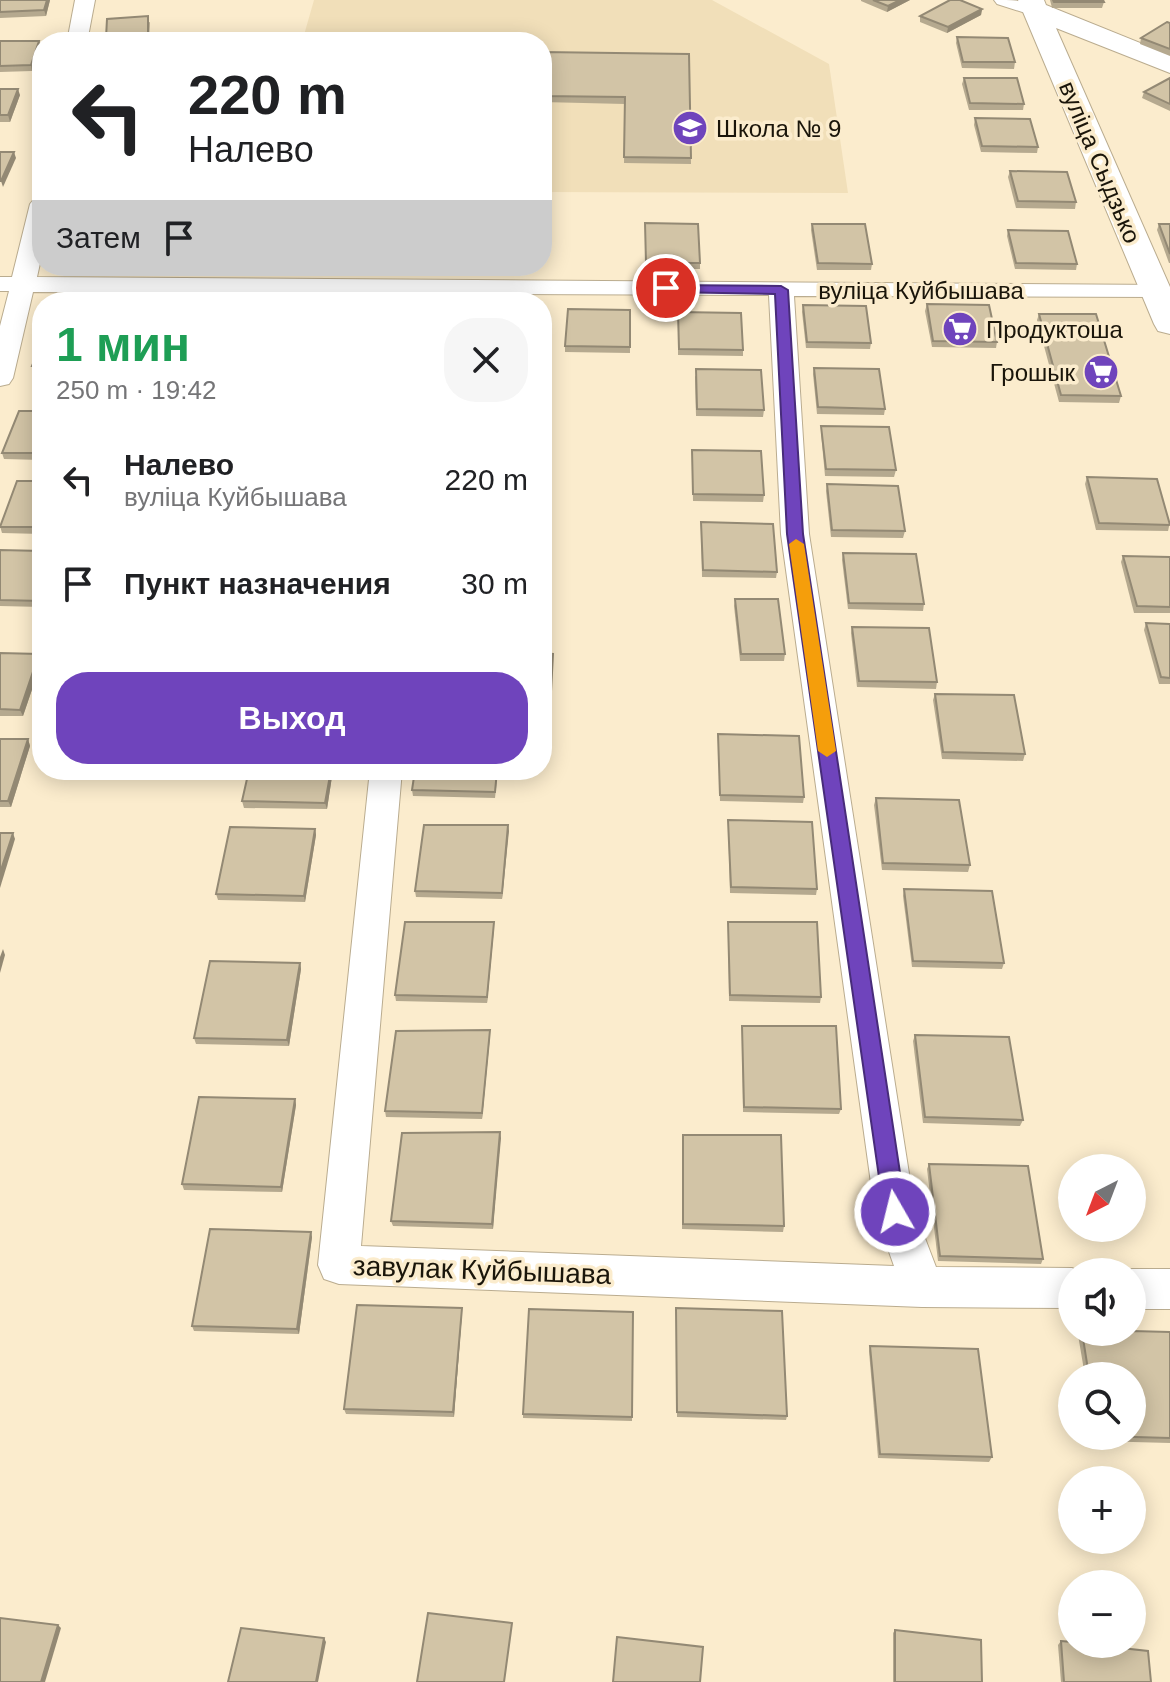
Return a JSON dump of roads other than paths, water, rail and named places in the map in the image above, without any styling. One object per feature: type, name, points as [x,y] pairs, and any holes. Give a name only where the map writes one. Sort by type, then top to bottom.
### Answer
[{"type":"street","points":[[79,32],[85,0]]},
{"type":"street","points":[[1004,0],[1033,5],[1170,65]]},
{"type":"street","name":"вуліца Сыдзько","points":[[1033,5],[1132,239],[1164,290],[1170,324]]},
{"type":"street","points":[[0,378],[12,284],[32,231]]},
{"type":"street","name":"вуліца Куйбышава","points":[[12,284],[384,292]]},
{"type":"street","points":[[781,290],[795,534],[895,1212],[922,1287]]},
{"type":"street","name":"вуліца Куйбышава","points":[[547,292],[1164,290]]},
{"type":"street","name":"завулак Куйбышава","points":[[385,780],[339,1265],[922,1287],[1058,1288]]},
{"type":"street","points":[[1146,1289],[1170,1289]]},
{"type":"place","name":"Школа № 9","points":[[690,128]]},
{"type":"place","name":"Продуктоша","points":[[960,329]]},
{"type":"place","name":"Грошык","points":[[1101,372]]}]
